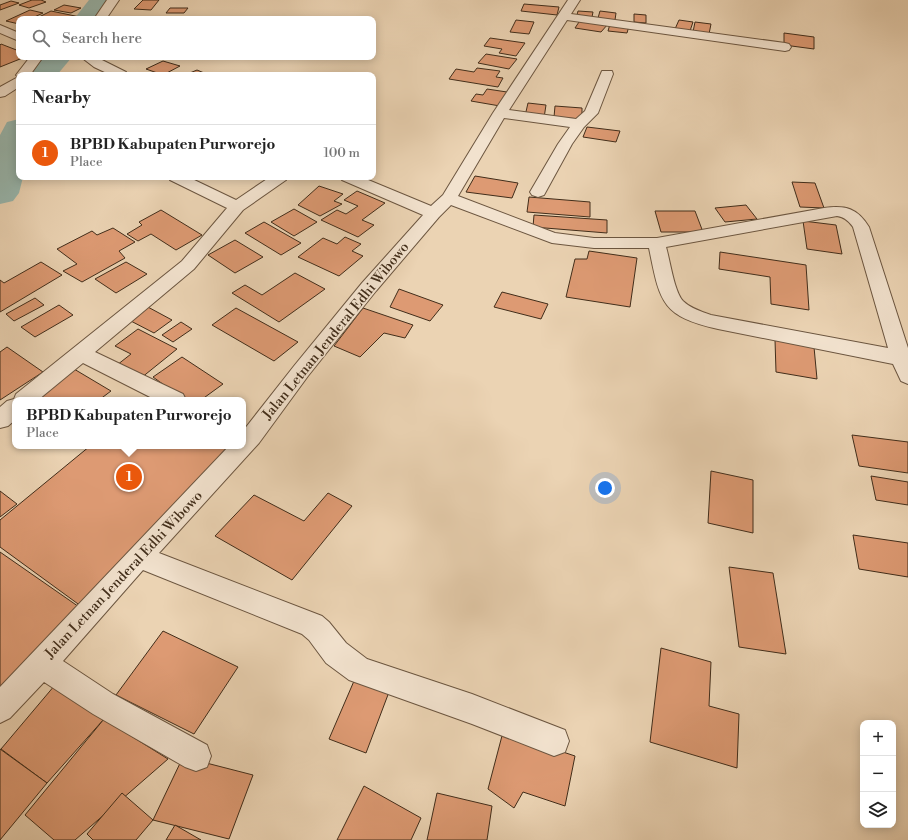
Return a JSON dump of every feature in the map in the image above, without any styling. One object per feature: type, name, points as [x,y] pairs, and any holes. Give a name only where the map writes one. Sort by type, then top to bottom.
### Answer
[{"type":"street","points":[[102,16],[113,0]]},
{"type":"street","points":[[569,8],[785,47]]},
{"type":"street","name":"Jalan Letnan Jenderal Edhi Wibowo","points":[[249,431],[331,335],[368,287],[433,213],[449,198],[500,113],[569,8]]},
{"type":"street","points":[[0,29],[16,36]]},
{"type":"street","points":[[25,72],[35,60]]},
{"type":"street","points":[[92,60],[115,72]]},
{"type":"street","points":[[538,192],[565,144],[580,124],[591,113],[607,74]]},
{"type":"street","points":[[0,93],[16,83]]},
{"type":"street","points":[[500,113],[580,124]]},
{"type":"street","points":[[182,180],[237,207]]},
{"type":"street","points":[[28,397],[188,264],[237,207],[276,180]]},
{"type":"street","points":[[355,180],[433,213]]},
{"type":"street","points":[[449,198],[552,238],[594,243],[657,243],[817,214],[838,211],[852,215],[857,218],[861,227],[901,358],[908,376]]},
{"type":"street","points":[[657,243],[670,296],[676,304],[688,313],[710,321],[724,324],[901,358]]},
{"type":"street","points":[[80,353],[169,397]]},
{"type":"street","points":[[0,420],[12,410]]},
{"type":"street","name":"Jalan Letnan Jenderal Edhi Wibowo","points":[[0,708],[139,557],[233,449]]},
{"type":"street","points":[[139,557],[312,625],[319,631],[336,653],[359,670],[472,709],[554,741]]},
{"type":"street","points":[[42,664],[103,704],[196,756]]},
{"type":"building","points":[[32,0],[41,0],[46,2],[29,8],[19,5]]},
{"type":"building","points":[[143,0],[159,0],[151,10],[134,9]]},
{"type":"building","points":[[11,1],[19,3],[0,10],[0,5]]},
{"type":"building","points":[[524,4],[559,7],[557,15],[521,11]]},
{"type":"building","points":[[64,5],[81,8],[71,13],[54,10]]},
{"type":"building","points":[[170,8],[188,8],[184,13],[166,13]]},
{"type":"building","points":[[30,10],[43,13],[36,16],[17,16]]},
{"type":"building","points":[[51,11],[75,16],[41,16]]},
{"type":"building","points":[[578,11],[593,12],[592,17],[577,15]]},
{"type":"building","points":[[600,11],[616,13],[615,20],[598,18]]},
{"type":"building","points":[[634,14],[646,15],[646,23],[634,22]]},
{"type":"building","points":[[16,16],[16,23],[6,21]]},
{"type":"building","points":[[581,19],[608,24],[601,32],[575,28]]},
{"type":"building","points":[[516,20],[534,22],[529,34],[510,32]]},
{"type":"building","points":[[679,20],[693,22],[690,31],[675,29]]},
{"type":"building","points":[[695,22],[711,24],[709,34],[693,32]]},
{"type":"building","points":[[610,24],[629,26],[627,33],[608,31]]},
{"type":"building","points":[[784,33],[814,37],[814,49],[784,45]]},
{"type":"building","points":[[490,38],[525,43],[516,56],[499,53],[502,49],[484,46]]},
{"type":"building","points":[[1,44],[16,50],[16,60],[18,60],[0,67]]},
{"type":"building","points":[[486,54],[517,59],[509,69],[478,63]]},
{"type":"building","points":[[163,61],[180,66],[169,72],[154,72],[146,69]]},
{"type":"building","points":[[477,68],[500,71],[496,77],[503,78],[498,87],[449,79],[456,69],[474,72]]},
{"type":"building","points":[[487,89],[507,92],[500,106],[471,101],[476,94],[483,95]]},
{"type":"building","points":[[528,103],[546,105],[544,118],[525,116]]},
{"type":"building","points":[[555,106],[582,108],[582,119],[554,117]]},
{"type":"building","points":[[587,127],[620,131],[616,142],[583,137]]},
{"type":"building","points":[[475,176],[518,183],[512,198],[466,192]]},
{"type":"building","points":[[792,182],[815,183],[824,208],[800,207]]},
{"type":"building","points":[[319,186],[343,194],[334,201],[342,204],[320,216],[298,205]]},
{"type":"building","points":[[357,191],[385,203],[362,220],[374,225],[358,237],[321,220],[337,210],[346,214],[358,206],[344,200]]},
{"type":"building","points":[[529,197],[590,202],[590,217],[527,212]]},
{"type":"building","points":[[746,205],[757,219],[725,222],[715,208]]},
{"type":"building","points":[[294,209],[317,222],[294,236],[271,222]]},
{"type":"building","points":[[161,210],[202,235],[176,250],[151,234],[138,241],[127,234],[142,225],[139,222]]},
{"type":"building","points":[[655,211],[695,211],[703,232],[661,232]]},
{"type":"building","points":[[534,215],[607,220],[607,233],[533,227]]},
{"type":"building","points":[[803,221],[836,225],[842,254],[807,249]]},
{"type":"building","points":[[264,222],[301,243],[281,255],[245,233]]},
{"type":"building","points":[[113,228],[135,242],[119,251],[125,258],[82,282],[63,271],[77,264],[57,249],[92,231],[97,235]]},
{"type":"building","points":[[345,237],[361,244],[352,251],[363,256],[339,276],[298,257],[323,238],[337,244]]},
{"type":"building","points":[[235,240],[263,257],[235,273],[208,255]]},
{"type":"building","points":[[589,251],[637,258],[630,307],[566,297],[575,259],[587,259]]},
{"type":"building","points":[[720,252],[806,265],[809,310],[771,304],[770,277],[719,269]]},
{"type":"building","points":[[41,262],[62,275],[0,312],[0,280],[4,283]]},
{"type":"building","points":[[126,262],[147,274],[116,293],[95,279]]},
{"type":"building","points":[[295,273],[325,289],[279,322],[232,293],[245,285],[262,295]]},
{"type":"building","points":[[399,289],[443,305],[430,321],[390,307]]},
{"type":"building","points":[[502,292],[548,304],[541,319],[494,307]]},
{"type":"building","points":[[35,298],[44,305],[14,321],[6,314]]},
{"type":"building","points":[[59,305],[73,315],[35,337],[21,327]]},
{"type":"building","points":[[146,306],[172,320],[154,333],[127,319]]},
{"type":"building","points":[[236,308],[298,342],[274,361],[212,325]]},
{"type":"building","points":[[363,308],[413,325],[405,338],[384,333],[360,357],[334,346]]},
{"type":"building","points":[[181,322],[192,329],[173,342],[162,335]]},
{"type":"building","points":[[138,329],[177,349],[141,378],[117,365],[131,354],[115,346]]},
{"type":"building","points":[[775,340],[814,347],[817,379],[776,372]]},
{"type":"building","points":[[7,347],[43,372],[0,400],[0,352]]},
{"type":"building","points":[[182,357],[223,384],[205,397],[181,397],[153,377]]},
{"type":"building","points":[[74,369],[111,391],[103,397],[36,397]]},
{"type":"building","points":[[852,435],[908,442],[908,473],[859,466]]},
{"type":"building","points":[[86,449],[231,449],[85,609],[0,547],[0,520]]},
{"type":"building","points":[[711,471],[753,480],[753,533],[708,523]]},
{"type":"building","points":[[871,476],[908,482],[908,505],[876,500]]},
{"type":"building","points":[[0,491],[17,504],[0,517]]},
{"type":"building","points":[[328,493],[352,506],[292,580],[215,536],[254,495],[304,521]]},
{"type":"building","points":[[853,535],[908,543],[908,577],[859,569]]},
{"type":"building","points":[[0,552],[82,609],[0,696]]},
{"type":"building","points":[[729,567],[773,573],[786,654],[739,647]]},
{"type":"building","points":[[163,631],[238,667],[194,734],[116,695]]},
{"type":"building","points":[[661,648],[711,662],[709,706],[739,714],[737,768],[650,742]]},
{"type":"building","points":[[354,681],[389,692],[366,753],[329,739]]},
{"type":"building","points":[[55,685],[104,719],[47,783],[1,749]]},
{"type":"building","points":[[104,719],[168,759],[75,840],[54,840],[25,815]]},
{"type":"building","points":[[503,732],[575,756],[565,806],[523,792],[514,808],[488,789]]},
{"type":"building","points":[[0,749],[47,783],[0,840]]},
{"type":"building","points":[[183,757],[253,775],[229,839],[153,820]]},
{"type":"building","points":[[364,786],[421,818],[411,840],[337,840]]},
{"type":"building","points":[[122,793],[153,820],[136,840],[93,840],[87,834]]},
{"type":"building","points":[[437,793],[492,806],[487,840],[427,840]]},
{"type":"building","points":[[175,825],[201,840],[166,840]]},
{"type":"waterway","points":[[90,16],[102,0]]},
{"type":"waterway","points":[[44,72],[54,60]]},
{"type":"waterway","points":[[0,193],[16,139]]},
{"type":"place","name":"BPBD Kabupaten Purworejo","points":[[129,477]]}]
